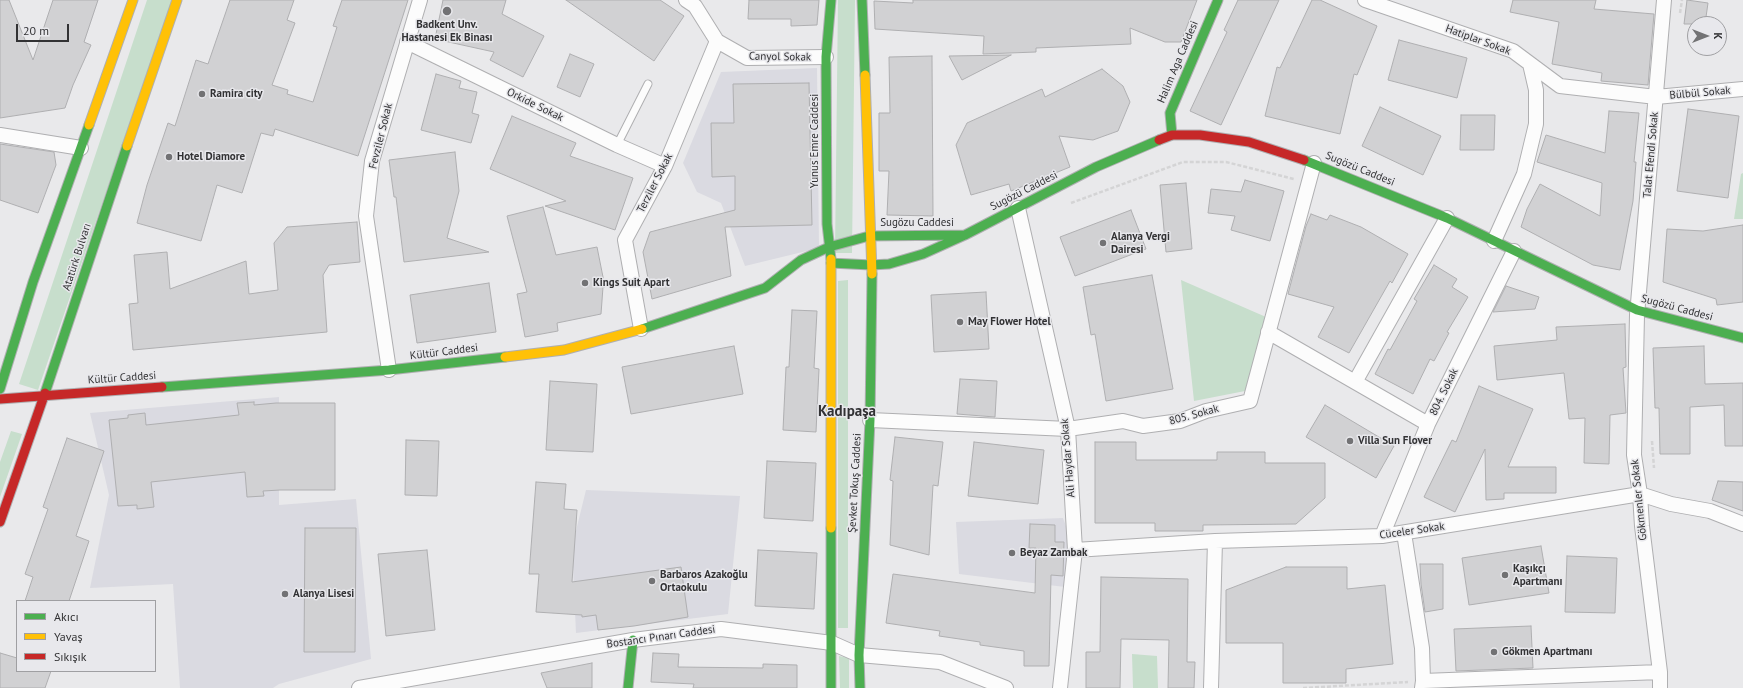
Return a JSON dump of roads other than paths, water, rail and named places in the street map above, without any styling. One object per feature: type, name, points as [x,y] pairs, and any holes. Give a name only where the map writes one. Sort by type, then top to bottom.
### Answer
[{"type":"street","points":[[0,389],[33,282],[133,0]]},
{"type":"street","name":"Atatürk Bulvarı","points":[[0,522],[44,396],[113,186],[177,0]]},
{"type":"street","name":"Fevziler Sokak","points":[[389,370],[366,216],[372,161],[420,0]]},
{"type":"street","name":"Canyol Sokak","points":[[686,0],[694,6],[717,41],[748,58],[826,57]]},
{"type":"street","name":"Yunus Emre Caddesi","points":[[831,0],[826,57],[829,247],[832,281]]},
{"type":"street","points":[[862,0],[871,265]]},
{"type":"street","name":"Halim Aga Caddesi","points":[[1172,135],[1170,113],[1218,0]]},
{"type":"street","name":"Hatiplar Sokak","points":[[1365,0],[1513,51],[1560,86],[1656,97]]},
{"type":"street","name":"Talat Efendi Sokak","points":[[1637,310],[1664,0]]},
{"type":"street","name":"Terziler Sokak","points":[[641,329],[625,240],[665,166],[717,41]]},
{"type":"street","name":"Orkide Sokak","points":[[407,42],[617,145],[665,166]]},
{"type":"street","points":[[1494,241],[1524,174],[1536,124],[1536,90],[1530,64]]},
{"type":"street","name":"Bülbül Sokak","points":[[1656,97],[1743,89]]},
{"type":"street","points":[[0,135],[81,148]]},
{"type":"street","name":"Sugözü Caddesi","points":[[831,263],[871,265],[890,264],[923,254],[965,235],[1096,167],[1172,135],[1200,135],[1249,142],[1314,163],[1447,218],[1637,310],[1743,338]]},
{"type":"street","name":"805. Sokak","points":[[870,420],[1068,429],[1124,421],[1143,426],[1180,421],[1206,411],[1250,401],[1314,163]]},
{"type":"street","name":"Ali Haydar Sokak","points":[[1018,208],[1068,429],[1075,550],[1060,688]]},
{"type":"street","points":[[1355,382],[1447,218]]},
{"type":"street","name":"Sugözu Caddesi","points":[[869,236],[965,235]]},
{"type":"street","name":"Kültür Caddesi","points":[[0,399],[389,370],[564,350],[641,329],[765,288],[801,260],[829,247],[869,236]]},
{"type":"street","name":"804. Sokak","points":[[1382,536],[1428,424],[1514,251]]},
{"type":"street","name":"Şevket Tokuş Caddesi","points":[[860,688],[859,655],[870,420],[871,265]]},
{"type":"street","name":"Şevket Tokuş Caddesi","points":[[832,281],[832,688]]},
{"type":"street","name":"Gökmenler Sokak","points":[[1637,310],[1634,455],[1640,494],[1642,526],[1660,672],[1660,688]]},
{"type":"street","points":[[1268,332],[1428,424]]},
{"type":"street","name":"Cüceler Sokak","points":[[1075,550],[1216,541],[1382,536],[1640,494],[1671,504],[1710,511],[1743,524]]},
{"type":"street","points":[[1404,533],[1422,648],[1423,684],[1660,672]]},
{"type":"street","points":[[1211,688],[1216,541]]},
{"type":"street","name":"Bostancı Pınarı Caddesi","points":[[361,688],[633,640],[721,629],[832,643],[859,655],[940,662],[1006,688]]},
{"type":"street","points":[[628,688],[633,640]]},
{"type":"lane","points":[[617,145],[648,84]]},
{"type":"place","name":"Badkent Unv. Hastanesi Ek Binası","points":[[447,11]]},
{"type":"place","name":"Ramira city","points":[[202,94]]},
{"type":"place","name":"Hotel Diamore","points":[[169,157]]},
{"type":"place","name":"Alanya Vergi Dairesi","points":[[1103,243]]},
{"type":"place","name":"Kings Suit Apart","points":[[585,283]]},
{"type":"place","name":"May Flower Hotel","points":[[960,322]]},
{"type":"place","name":"Villa Sun Flover","points":[[1350,441]]},
{"type":"place","name":"Beyaz Zambak","points":[[1012,553]]},
{"type":"place","name":"Kaşıkçı Apartmanı","points":[[1505,575]]},
{"type":"place","name":"Barbaros Azakoğlu Ortaokulu","points":[[652,581]]},
{"type":"place","name":"Alanya Lisesi","points":[[285,594]]},
{"type":"place","name":"Gökmen Apartmanı","points":[[1494,652]]},
{"type":"district","name":"Kadıpaşa","points":[[847,412]]}]
